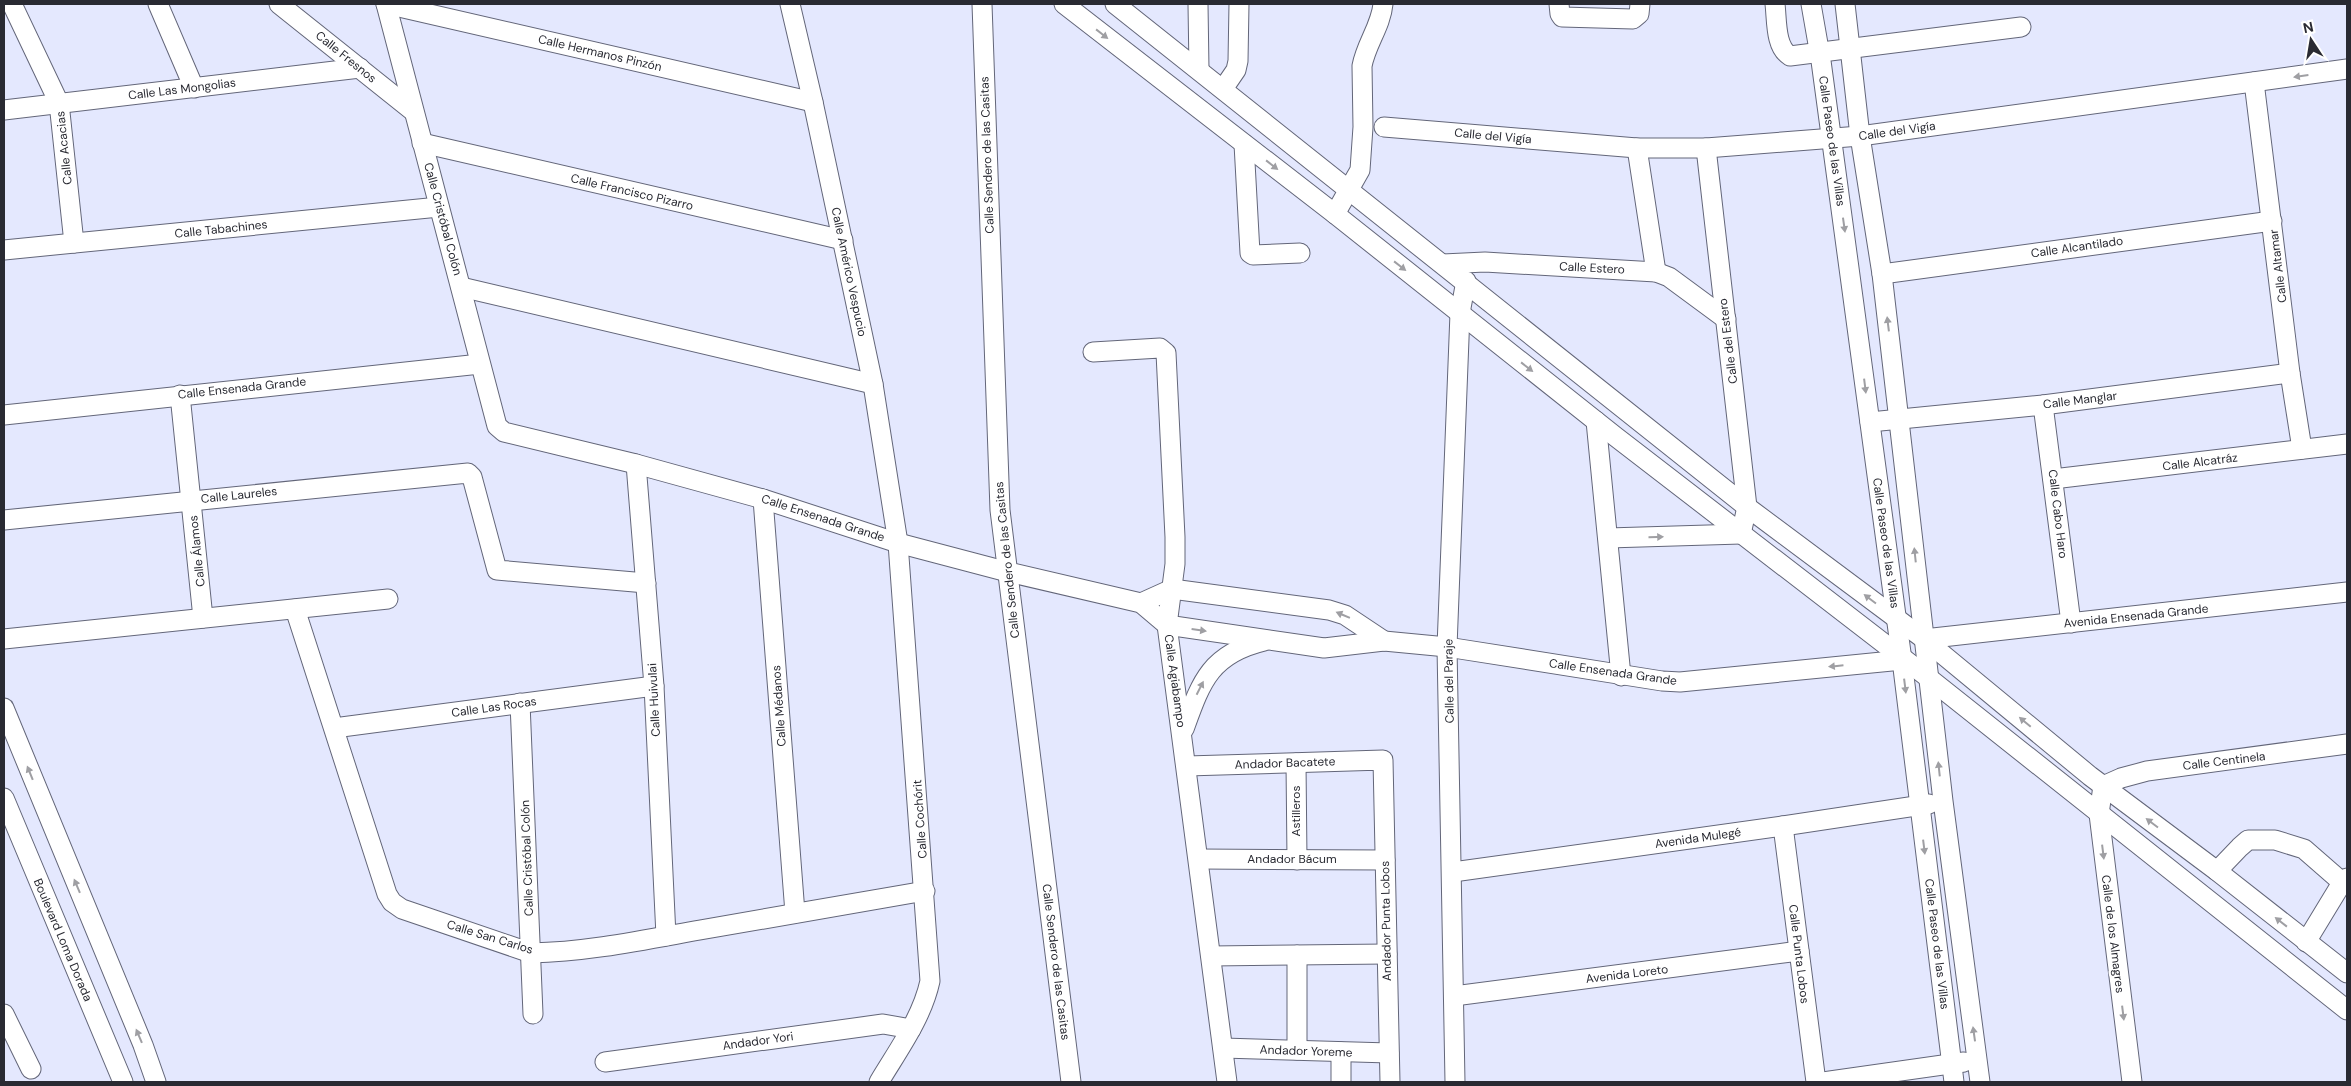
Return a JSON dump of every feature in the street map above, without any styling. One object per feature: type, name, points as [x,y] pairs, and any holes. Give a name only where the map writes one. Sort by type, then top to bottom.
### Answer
[{"type":"street","name":"Calle Acacias","points":[[12,4],[59,103],[74,243]]},
{"type":"street","points":[[158,4],[194,88]]},
{"type":"street","name":"Calle Fresnos","points":[[279,4],[413,111]]},
{"type":"street","name":"Calle Hermanos Pinzón","points":[[386,4],[813,102]]},
{"type":"street","name":"Calle Cristóbal Colón","points":[[386,4],[497,426],[504,432]]},
{"type":"street","name":"Calle Américo Vespucio","points":[[790,4],[813,102],[873,384],[898,543]]},
{"type":"street","name":"Calle Sendero de las Casitas","points":[[982,4],[1000,510],[1071,1082]]},
{"type":"street","points":[[1064,4],[1335,214],[1902,660],[1930,679],[2347,1010]]},
{"type":"street","points":[[1115,4],[1351,189],[1748,507],[1924,639],[2104,786],[2217,871],[2347,973]]},
{"type":"street","points":[[1198,4],[1199,70]]},
{"type":"street","points":[[1223,89],[1236,70],[1238,61],[1239,4]]},
{"type":"street","points":[[1335,214],[1351,189],[1360,170],[1362,158],[1363,56],[1380,22],[1383,4]]},
{"type":"street","points":[[1559,4],[1562,17],[1633,19],[1639,14],[1640,4]]},
{"type":"street","points":[[1775,4],[1781,45],[1784,53],[1790,56],[1850,50],[2021,27]]},
{"type":"street","name":"Calle Paseo de las Villas","points":[[1811,4],[1820,52],[1902,660],[1953,1073]]},
{"type":"street","name":"Calle Paseo de las Villas","points":[[1844,4],[1860,136],[1882,274],[1943,801],[1980,1082]]},
{"type":"street","name":"Calle Las Mongolias","points":[[4,110],[360,68]]},
{"type":"street","name":"Calle del Vigía","points":[[1384,127],[1638,148],[1706,148],[1860,136],[2347,69]]},
{"type":"street","name":"Calle Altamar","points":[[2254,82],[2290,373],[2302,449]]},
{"type":"street","name":"Calle Francisco Pizarro","points":[[422,143],[843,240]]},
{"type":"street","points":[[1244,144],[1250,253],[1253,255],[1300,253]]},
{"type":"street","points":[[1638,148],[1656,272]]},
{"type":"street","name":"Calle del Estero","points":[[1706,148],[1748,507],[1741,534]]},
{"type":"street","name":"Calle Tabachines","points":[[4,250],[439,207]]},
{"type":"street","name":"Calle Alcantilado","points":[[1882,274],[2272,221]]},
{"type":"street","name":"Calle Estero","points":[[1443,264],[1485,262],[1656,272],[1669,277],[1726,319]]},
{"type":"street","name":"Calle del Paraje","points":[[1455,1082],[1453,872],[1447,647],[1460,313],[1466,281]]},
{"type":"street","points":[[461,287],[873,384]]},
{"type":"street","name":"Calle Agiabampo","points":[[1093,352],[1160,348],[1166,353],[1175,537],[1168,625],[1227,1082]]},
{"type":"street","name":"Calle Ensenada Grande","points":[[4,415],[480,364]]},
{"type":"street","name":"Calle Manglar","points":[[1870,422],[2043,405],[2290,373]]},
{"type":"street","name":"Calle Álamos","points":[[180,395],[203,618]]},
{"type":"street","name":"Calle Cabo Haro","points":[[2043,405],[2071,623]]},
{"type":"street","points":[[1596,421],[1621,676]]},
{"type":"street","name":"Calle Ensenada Grande","points":[[504,432],[636,464],[763,499],[898,543],[1008,572],[1142,603],[1168,625],[1324,648],[1384,641],[1447,647],[1621,676],[1680,682],[1902,660]]},
{"type":"street","name":"Calle Alcatráz","points":[[2054,479],[2347,444]]},
{"type":"street","name":"Calle Huivulai","points":[[636,464],[654,686],[666,936]]},
{"type":"street","name":"Calle Laureles","points":[[4,520],[465,473],[472,478],[497,570],[646,583]]},
{"type":"street","name":"Calle Médanos","points":[[763,499],[795,913]]},
{"type":"street","points":[[1608,538],[1741,534]]},
{"type":"street","name":"Calle Cochórit","points":[[879,1082],[911,1029],[927,995],[930,981],[925,891],[898,543]]},
{"type":"street","points":[[1142,603],[1172,588]]},
{"type":"street","name":"Calle Ensenada Grande","points":[[1172,588],[1328,610],[1345,615],[1384,641]]},
{"type":"street","name":"Avenida Ensenada Grande","points":[[1924,639],[2347,592]]},
{"type":"street","points":[[4,639],[388,599]]},
{"type":"street","name":"Calle San Carlos","points":[[295,609],[387,894],[392,902],[402,909],[530,953],[572,951],[925,891]]},
{"type":"street","points":[[1182,733],[1199,687],[1212,669],[1230,654],[1270,640]]},
{"type":"street","name":"Calle Las Rocas","points":[[334,728],[654,686]]},
{"type":"street","name":"Calle Cristóbal Colón","points":[[520,703],[533,1014]]},
{"type":"street","points":[[4,708],[143,1045],[156,1082]]},
{"type":"street","name":"Calle Centinela","points":[[2104,786],[2121,778],[2147,771],[2347,744]]},
{"type":"street","name":"Andador Bacatete","points":[[1187,766],[1383,760]]},
{"type":"street","name":"Andador Punta Lobos","points":[[1383,760],[1390,1082]]},
{"type":"street","name":"Astilleros","points":[[1296,763],[1296,860]]},
{"type":"street","name":"Calle de los Almagres","points":[[2104,786],[2098,814],[2132,1082]]},
{"type":"street","name":"Boulevard Loma Dorada","points":[[4,798],[123,1082]]},
{"type":"street","name":"Avenida Mulegé","points":[[1453,872],[1783,826],[1943,801]]},
{"type":"street","name":"Calle Punta Lobos","points":[[1783,826],[1816,1082]]},
{"type":"street","points":[[2217,871],[2248,840],[2275,840],[2304,849],[2345,881],[2306,942]]},
{"type":"street","name":"Andador Bácum","points":[[1199,859],[1385,860]]},
{"type":"street","name":"Avenida Loreto","points":[[1454,996],[1799,952]]},
{"type":"street","points":[[1211,956],[1387,954]]},
{"type":"street","points":[[1297,955],[1297,1050]]},
{"type":"street","points":[[4,1016],[31,1069]]},
{"type":"street","name":"Andador Yori","points":[[605,1062],[883,1024],[911,1029]]},
{"type":"street","name":"Andador Yoreme","points":[[1223,1048],[1389,1053]]},
{"type":"street","points":[[1341,1052],[1341,1082]]},
{"type":"street","points":[[1823,1082],[1953,1073],[1978,1060]]}]
